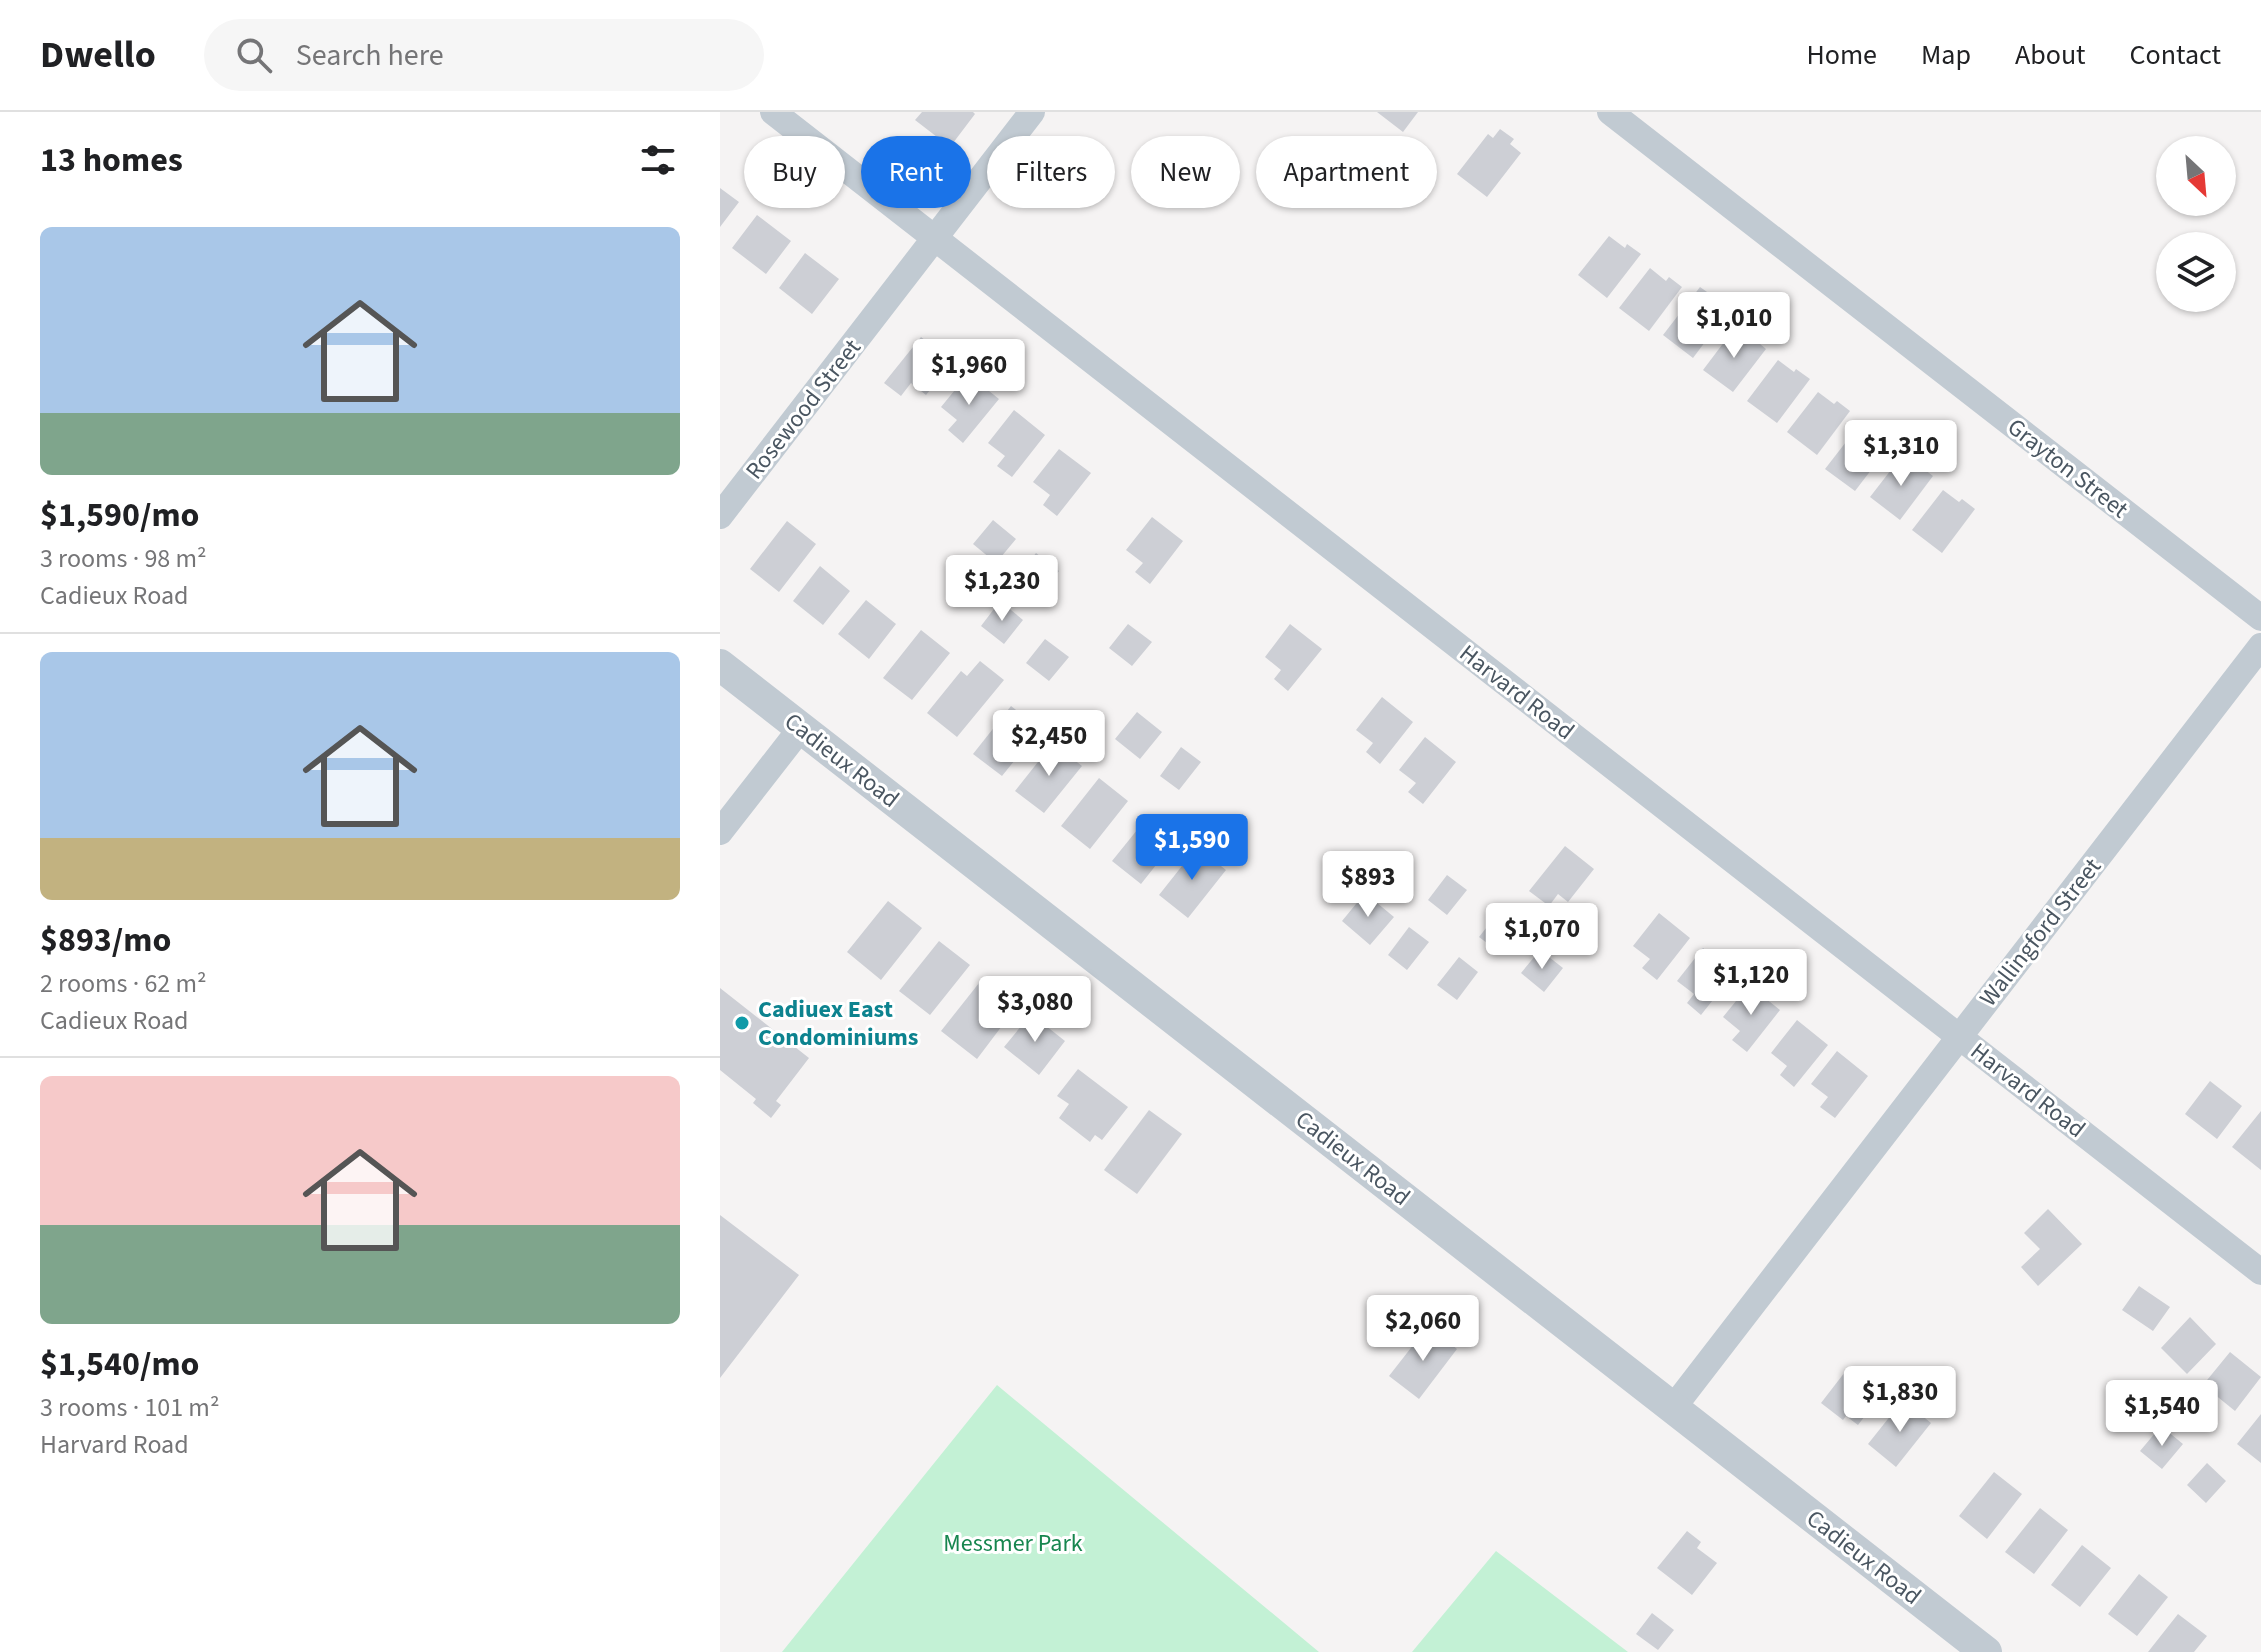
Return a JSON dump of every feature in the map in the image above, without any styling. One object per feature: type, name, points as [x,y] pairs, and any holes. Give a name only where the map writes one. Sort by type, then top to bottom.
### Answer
[{"type":"street","name":"Harvard Road","points":[[773,112],[2261,1272]]},
{"type":"street","name":"Rosewood Street","points":[[720,516],[1032,112]]},
{"type":"street","name":"Grayton Street","points":[[1610,112],[2261,618]]},
{"type":"street","name":"Wallingford Street","points":[[1673,1408],[2261,646]]},
{"type":"street","name":"Cadieux Road","points":[[720,665],[1986,1652]]},
{"type":"street","points":[[720,832],[801,728]]},
{"type":"green space","name":"Messmer Park","points":[[997,1385],[1319,1652],[782,1652]]},
{"type":"green space","points":[[1496,1551],[1628,1652],[1412,1652]]},
{"type":"building","points":[[922,112],[975,114],[958,136],[936,136],[915,120]]},
{"type":"building","points":[[1377,112],[1418,112],[1403,132]]},
{"type":"building","points":[[1500,129],[1514,139],[1510,144],[1521,153],[1487,197],[1457,174],[1488,134],[1493,138]]},
{"type":"building","points":[[720,188],[739,202],[720,227]]},
{"type":"building","points":[[757,215],[791,241],[766,274],[732,248]]},
{"type":"building","points":[[1609,236],[1625,248],[1627,244],[1641,254],[1607,298],[1578,275]]},
{"type":"building","points":[[805,253],[839,279],[812,314],[779,288]]},
{"type":"building","points":[[1650,268],[1666,281],[1669,277],[1682,287],[1649,331],[1619,308]]},
{"type":"building","points":[[1700,287],[1717,299],[1713,304],[1726,314],[1693,358],[1663,335]]},
{"type":"building","points":[[1734,329],[1750,342],[1753,338],[1766,349],[1733,392],[1703,370]]},
{"type":"building","points":[[921,337],[953,362],[926,395],[911,383],[901,396],[884,383]]},
{"type":"building","points":[[1778,360],[1810,379],[1777,423],[1747,401]]},
{"type":"building","points":[[968,374],[999,399],[963,443],[948,430],[957,420],[941,407]]},
{"type":"building","points":[[1818,392],[1850,411],[1817,455],[1787,432]]},
{"type":"building","points":[[1014,410],[1045,435],[1012,477],[997,466],[1005,456],[988,443]]},
{"type":"building","points":[[1856,429],[1888,448],[1855,491],[1825,469]]},
{"type":"building","points":[[1059,449],[1091,473],[1057,516],[1043,505],[1050,495],[1033,482]]},
{"type":"building","points":[[1901,457],[1933,476],[1900,520],[1870,497]]},
{"type":"building","points":[[1943,490],[1975,509],[1942,553],[1912,530]]},
{"type":"building","points":[[1152,517],[1183,541],[1150,584],[1135,572],[1143,563],[1126,550]]},
{"type":"building","points":[[993,520],[1016,539],[996,563],[973,544]]},
{"type":"building","points":[[787,521],[816,544],[779,592],[750,569]]},
{"type":"building","points":[[1036,553],[1059,571],[1040,595],[1017,577]]},
{"type":"building","points":[[820,566],[850,591],[823,625],[793,601]]},
{"type":"building","points":[[866,600],[896,624],[869,659],[838,634]]},
{"type":"building","points":[[1000,601],[1023,620],[1004,644],[981,626]]},
{"type":"building","points":[[1128,624],[1152,642],[1132,666],[1109,648]]},
{"type":"building","points":[[1290,624],[1322,649],[1288,691],[1274,679],[1281,670],[1265,657]]},
{"type":"building","points":[[921,630],[950,653],[912,700],[883,678]]},
{"type":"building","points":[[1045,639],[1069,657],[1049,681],[1026,663]]},
{"type":"building","points":[[980,661],[1004,680],[957,737],[927,713],[961,671],[967,676]]},
{"type":"building","points":[[1382,697],[1413,722],[1380,764],[1366,752],[1373,743],[1356,730]]},
{"type":"building","points":[[1011,706],[1040,729],[1002,776],[973,754]]},
{"type":"building","points":[[1137,712],[1162,732],[1140,759],[1115,739]]},
{"type":"building","points":[[1425,737],[1456,762],[1423,804],[1408,792],[1416,783],[1399,770]]},
{"type":"building","points":[[1053,743],[1082,766],[1044,813],[1015,791]]},
{"type":"building","points":[[1181,747],[1201,762],[1179,790],[1160,776]]},
{"type":"building","points":[[1099,778],[1128,801],[1090,849],[1061,826]]},
{"type":"building","points":[[1150,814],[1179,836],[1141,884],[1112,861]]},
{"type":"building","points":[[1565,846],[1594,869],[1568,902],[1558,894],[1549,906],[1529,891]]},
{"type":"building","points":[[1197,847],[1226,870],[1188,918],[1159,895]]},
{"type":"building","points":[[1447,875],[1467,890],[1447,915],[1428,900]]},
{"type":"building","points":[[1365,893],[1394,917],[1370,945],[1342,921]]},
{"type":"building","points":[[888,901],[922,928],[881,980],[847,952]]},
{"type":"building","points":[[1501,909],[1521,923],[1499,952],[1479,937]]},
{"type":"building","points":[[1659,913],[1690,938],[1657,980],[1642,968],[1650,959],[1633,946]]},
{"type":"building","points":[[1409,927],[1429,942],[1407,970],[1388,955]]},
{"type":"building","points":[[939,941],[970,965],[930,1015],[899,991]]},
{"type":"building","points":[[1703,948],[1735,972],[1701,1015],[1687,1003],[1694,994],[1677,981]]},
{"type":"building","points":[[1540,950],[1563,968],[1544,992],[1521,973]]},
{"type":"building","points":[[1459,957],[1478,972],[1457,1000],[1437,985]]},
{"type":"building","points":[[983,978],[999,991],[995,996],[1014,1010],[977,1059],[941,1031]]},
{"type":"building","points":[[1749,985],[1780,1010],[1747,1052],[1732,1040],[1740,1031],[1723,1017]]},
{"type":"building","name":"Cadiuex East Condominiums","points":[[720,988],[809,1058],[776,1101],[781,1105],[771,1118],[753,1103],[756,1099],[720,1070]]},
{"type":"building","points":[[1031,1014],[1065,1041],[1039,1075],[1004,1047]]},
{"type":"building","points":[[1797,1020],[1828,1045],[1794,1087],[1780,1075],[1787,1066],[1771,1053]]},
{"type":"building","points":[[1837,1051],[1868,1076],[1835,1118],[1820,1107],[1828,1097],[1811,1084]]},
{"type":"building","points":[[1078,1069],[1128,1107],[1102,1140],[1095,1135],[1090,1142],[1059,1118],[1069,1104],[1057,1096]]},
{"type":"building","points":[[2210,1081],[2242,1106],[2217,1139],[2185,1114]]},
{"type":"building","points":[[1149,1110],[1182,1134],[1137,1194],[1104,1170]]},
{"type":"building","points":[[2261,1111],[2261,1170],[2232,1147]]},
{"type":"building","points":[[2048,1209],[2082,1244],[2038,1286],[2021,1267],[2040,1249],[2024,1233]]},
{"type":"building","points":[[720,1215],[799,1275],[720,1378]]},
{"type":"building","points":[[2139,1286],[2170,1307],[2153,1331],[2122,1310]]},
{"type":"building","points":[[2190,1317],[2216,1344],[2187,1374],[2161,1348]]},
{"type":"building","points":[[1428,1326],[1457,1349],[1419,1399],[1389,1376]]},
{"type":"building","points":[[2230,1352],[2261,1377],[2235,1411],[2203,1385]]},
{"type":"building","points":[[1848,1368],[1882,1394],[1858,1425],[1846,1416],[1843,1420],[1821,1403]]},
{"type":"building","points":[[1903,1400],[1931,1423],[1896,1467],[1868,1444]]},
{"type":"building","points":[[2261,1414],[2261,1463],[2237,1444]]},
{"type":"building","points":[[2161,1426],[2183,1444],[2162,1469],[2140,1451]]},
{"type":"building","points":[[2207,1463],[2226,1481],[2206,1503],[2187,1485]]},
{"type":"building","points":[[1994,1472],[2022,1494],[1987,1539],[1959,1516]]},
{"type":"building","points":[[2040,1508],[2068,1530],[2034,1574],[2005,1552]]},
{"type":"building","points":[[1687,1531],[1701,1542],[1697,1548],[1717,1563],[1692,1595],[1657,1568]]},
{"type":"building","points":[[2082,1545],[2111,1568],[2080,1607],[2051,1585]]},
{"type":"building","points":[[2139,1574],[2168,1597],[2137,1636],[2108,1614]]},
{"type":"building","points":[[1652,1613],[1674,1630],[1658,1650],[1636,1634]]},
{"type":"building","points":[[2178,1614],[2207,1636],[2194,1652],[2148,1652]]},
{"type":"place","name":"Cadiuex East Condominiums","points":[[742,1023]]}]
